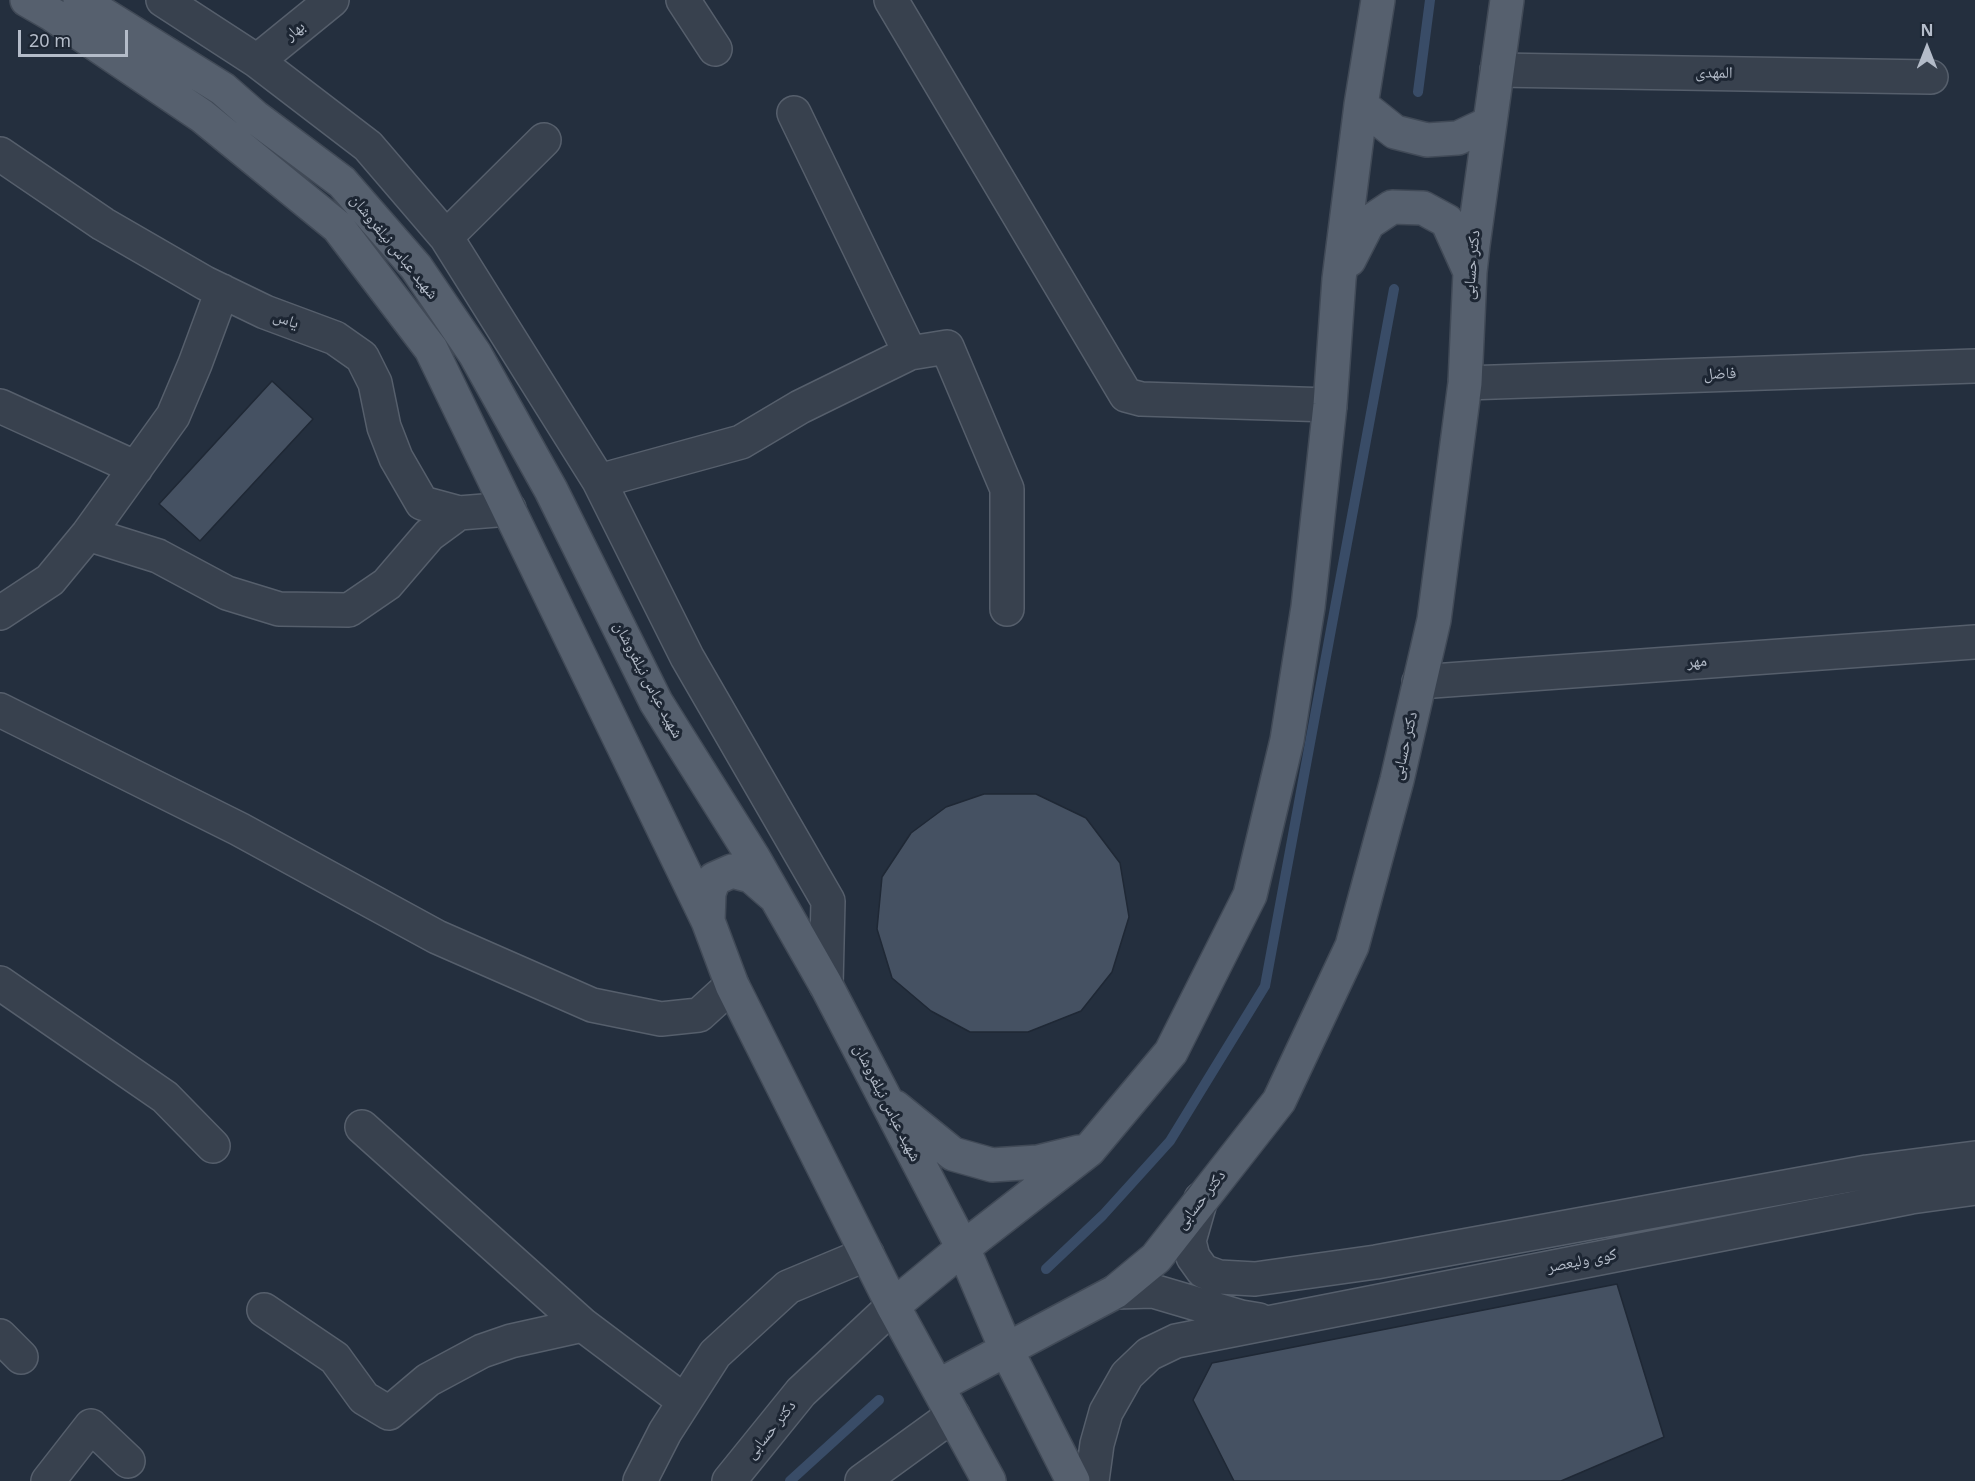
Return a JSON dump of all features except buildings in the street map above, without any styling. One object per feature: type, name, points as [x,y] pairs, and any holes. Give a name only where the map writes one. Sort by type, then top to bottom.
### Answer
[{"type":"main road","name":"شهید عباس نیلفروشان","points":[[27,0],[202,116],[338,227],[431,349],[708,921],[732,985],[893,1306],[989,1481]]},
{"type":"main road","name":"شهید عباس نیلفروشان","points":[[80,0],[223,89],[255,117],[342,183],[416,267],[475,354],[551,490],[656,702],[753,856],[826,985],[963,1248],[1007,1351],[1073,1481]]},
{"type":"main road","points":[[893,1306],[1089,1150],[1172,1052],[1250,895],[1287,740],[1308,607],[1330,405],[1339,279],[1361,105],[1378,0]]},
{"type":"main road","name":"دکتر حسابی","points":[[938,1386],[1115,1292],[1156,1258],[1279,1101],[1352,946],[1397,780],[1434,620],[1465,382],[1470,272],[1507,0]]},
{"type":"main road","points":[[1361,105],[1395,132],[1428,140],[1458,138],[1490,123]]},
{"type":"main road","points":[[1339,279],[1368,223],[1392,207],[1423,208],[1447,221],[1470,272]]},
{"type":"main road","points":[[708,921],[709,893],[714,879],[732,871],[751,876],[777,898]]},
{"type":"main road","points":[[886,1101],[953,1154],[992,1165],[1038,1162],[1089,1150]]},
{"type":"street","points":[[163,0],[257,61],[368,146],[446,237],[599,481],[687,657],[828,901],[826,985]]},
{"type":"street","name":"بهار","points":[[257,61],[332,0]]},
{"type":"street","points":[[683,0],[715,49]]},
{"type":"street","points":[[891,0],[1126,395],[1141,399],[1330,405]]},
{"type":"street","name":"المهدی","points":[[1497,70],[1931,77]]},
{"type":"street","points":[[794,113],[910,353]]},
{"type":"street","points":[[446,237],[544,140]]},
{"type":"street","name":"یاس","points":[[0,153],[103,224],[222,291],[266,312],[335,338],[362,357],[375,383],[384,427],[396,458],[422,502],[459,513],[509,509]]},
{"type":"street","points":[[0,614],[50,580],[88,534],[173,416],[222,291]]},
{"type":"street","points":[[599,481],[741,442],[800,407],[910,353],[947,347],[1007,489],[1007,609]]},
{"type":"street","name":"فاضل","points":[[1465,382],[1975,366]]},
{"type":"street","points":[[0,406],[136,468]]},
{"type":"street","points":[[88,534],[158,556],[227,593],[279,609],[349,610],[387,584],[429,535],[459,513]]},
{"type":"street","name":"مهر","points":[[1419,682],[1975,642]]},
{"type":"street","points":[[0,710],[239,829],[437,937],[592,1005],[660,1019],[699,1015],[732,985]]},
{"type":"street","points":[[0,983],[165,1097],[213,1146]]},
{"type":"street","points":[[362,1128],[583,1325],[684,1401]]},
{"type":"street","points":[[1201,1199],[1189,1241],[1192,1257],[1203,1271],[1219,1277],[1255,1279],[1376,1262],[1867,1172],[1975,1158]]},
{"type":"street","name":"کوی ولیعصر","points":[[1092,1481],[1097,1444],[1106,1412],[1127,1375],[1149,1354],[1162,1346],[1911,1197],[1975,1188]]},
{"type":"street","points":[[640,1481],[665,1432],[715,1354],[788,1287],[867,1254]]},
{"type":"street","points":[[1115,1292],[1153,1291],[1241,1317],[1275,1322]]},
{"type":"street","name":"دکتر حسابی","points":[[729,1481],[801,1392],[893,1306]]},
{"type":"street","points":[[264,1310],[335,1358],[364,1398],[389,1413],[428,1380],[482,1351],[511,1341],[583,1325]]},
{"type":"street","points":[[862,1481],[953,1415]]},
{"type":"street","points":[[48,1481],[91,1426],[128,1461]]},
{"type":"waterway","points":[[1418,92],[1430,0]]},
{"type":"waterway","points":[[1046,1269],[1103,1215],[1170,1141],[1265,986],[1394,289]]},
{"type":"waterway","points":[[790,1481],[879,1400]]}]
